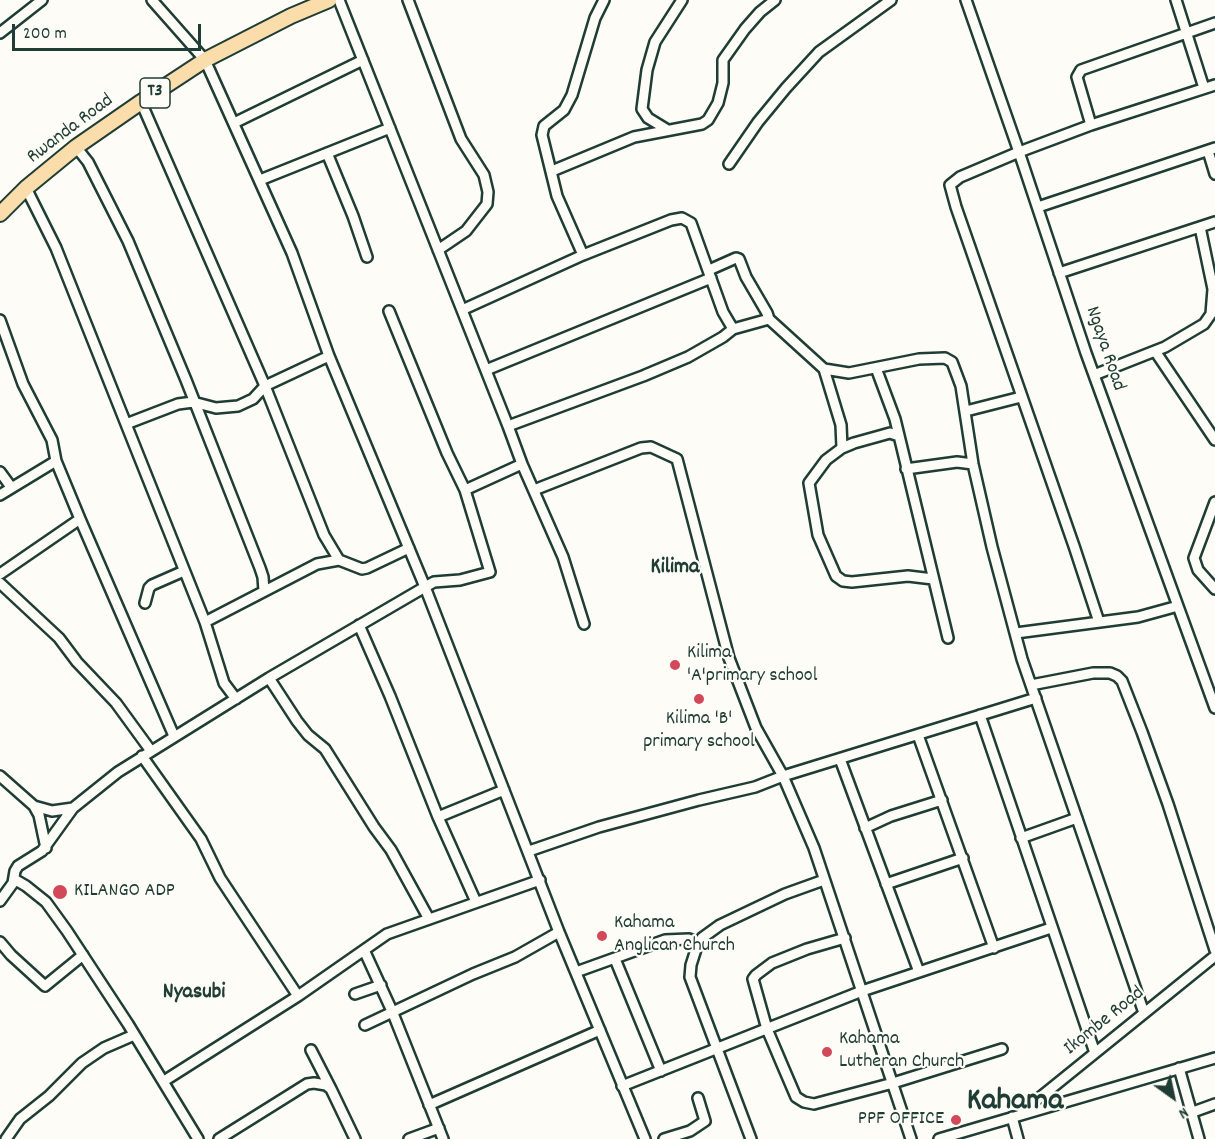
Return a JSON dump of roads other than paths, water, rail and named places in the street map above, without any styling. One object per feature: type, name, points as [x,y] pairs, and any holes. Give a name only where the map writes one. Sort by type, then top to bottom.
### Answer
[{"type":"highway","name":"Rwanda Road","points":[[0,214],[26,188],[76,147],[205,60],[291,16],[329,0]]},
{"type":"street","points":[[0,33],[29,4],[42,0]]},
{"type":"street","points":[[152,0],[205,60],[292,253],[329,356],[425,587],[559,932],[645,1139]]},
{"type":"street","points":[[339,0],[522,464],[563,557],[584,624]]},
{"type":"street","points":[[408,0],[461,139],[484,175],[488,192],[487,204],[466,231],[438,250]]},
{"type":"street","points":[[583,255],[558,196],[542,135],[544,126],[564,110],[572,95],[595,18],[604,0]]},
{"type":"street","points":[[667,129],[648,118],[642,109],[647,70],[655,42],[682,0]]},
{"type":"street","points":[[552,171],[634,137],[702,124],[708,120],[718,103],[723,83],[723,60],[745,29],[775,0]]},
{"type":"street","points":[[729,164],[758,122],[819,52],[891,0]]},
{"type":"street","name":"Ngaya Road","points":[[966,0],[1094,375],[1215,708]]},
{"type":"street","points":[[1176,0],[1204,88]]},
{"type":"street","points":[[1091,125],[1077,77],[1079,72],[1215,23]]},
{"type":"street","points":[[234,123],[363,60]]},
{"type":"street","points":[[1099,622],[950,185],[960,177],[1019,152],[1091,125],[1215,85]]},
{"type":"street","points":[[141,102],[265,386],[324,535],[339,560]]},
{"type":"street","points":[[260,180],[390,128]]},
{"type":"street","points":[[76,147],[88,162],[128,241],[260,568],[264,591]]},
{"type":"street","points":[[1038,207],[1211,149],[1215,174]]},
{"type":"street","points":[[327,153],[367,257]]},
{"type":"street","points":[[26,188],[56,248],[205,622],[224,683],[236,699]]},
{"type":"street","points":[[462,310],[583,255],[681,218],[691,223],[723,312],[733,329]]},
{"type":"street","points":[[1059,273],[1215,222]]},
{"type":"street","points":[[1094,375],[1155,351],[1204,324],[1211,314],[1213,289],[1200,227]]},
{"type":"street","points":[[486,369],[710,274],[735,258],[739,259],[746,278],[769,319],[824,369],[841,425],[842,448]]},
{"type":"street","points":[[0,901],[13,883],[15,871],[22,862],[46,848],[73,808],[118,772],[269,678],[434,582],[460,580],[490,572],[465,490],[447,453],[389,311]]},
{"type":"street","points":[[508,426],[688,357],[733,329],[769,319]]},
{"type":"street","points":[[0,321],[23,384],[52,440],[56,460],[80,519],[174,736]]},
{"type":"street","points":[[1155,351],[1215,440]]},
{"type":"street","points":[[126,424],[169,407],[193,402],[212,408],[238,406],[253,399],[265,386],[329,356]]},
{"type":"street","points":[[824,369],[849,373],[902,361],[945,358],[952,362],[966,411],[973,464],[992,547],[1016,633],[1144,1013]]},
{"type":"street","points":[[876,368],[888,397],[899,436],[948,638]]},
{"type":"street","points":[[966,411],[1021,397]]},
{"type":"street","points":[[899,436],[890,434],[879,436],[842,448],[826,460],[809,483],[818,535],[836,576],[843,581],[908,576],[933,579]]},
{"type":"street","points":[[534,490],[641,448],[651,447],[677,459],[729,658],[756,728],[800,812],[845,938],[911,1139]]},
{"type":"street","points":[[0,495],[56,460]]},
{"type":"street","points":[[906,468],[957,462],[973,464]]},
{"type":"street","points":[[465,490],[522,464]]},
{"type":"street","points":[[0,472],[11,487]]},
{"type":"street","points":[[1215,502],[1194,558],[1198,570],[1215,589]]},
{"type":"street","points":[[0,574],[80,519]]},
{"type":"street","points":[[205,622],[317,564],[339,560],[362,569],[409,548]]},
{"type":"street","points":[[145,603],[152,585],[184,571]]},
{"type":"street","points":[[0,583],[59,638],[77,662],[116,703],[201,839],[220,878],[298,996]]},
{"type":"street","points":[[1016,633],[1138,617],[1178,606]]},
{"type":"street","points":[[359,625],[438,817],[476,902]]},
{"type":"street","points":[[1032,685],[1093,673],[1110,673],[1122,681],[1164,794],[1215,950]]},
{"type":"street","points":[[269,678],[297,721],[330,757],[391,850],[429,919]]},
{"type":"street","points":[[528,851],[599,827],[755,787],[783,776],[1036,698]]},
{"type":"street","points":[[980,715],[1095,1053]]},
{"type":"street","points":[[918,735],[994,948]]},
{"type":"street","points":[[840,759],[919,972]]},
{"type":"street","points":[[0,776],[34,806],[39,815],[46,848]]},
{"type":"street","points":[[438,817],[504,790]]},
{"type":"street","points":[[865,828],[891,816],[942,800]]},
{"type":"street","points":[[34,806],[52,812],[73,808]]},
{"type":"street","points":[[1021,838],[1077,818]]},
{"type":"street","points":[[886,884],[963,858]]},
{"type":"street","points":[[14,879],[46,902],[164,1081],[198,1139]]},
{"type":"street","points":[[164,1081],[298,996],[387,934],[540,880]]},
{"type":"street","points":[[751,1139],[690,977],[691,965],[698,943],[707,934],[738,916],[785,894],[824,880]]},
{"type":"street","points":[[622,1086],[862,991],[1051,928]]},
{"type":"street","points":[[365,1025],[515,957],[559,932]]},
{"type":"street","points":[[845,938],[807,949],[772,963],[753,979],[767,1029],[796,1096],[804,1102],[814,1104],[1002,1049]]},
{"type":"street","points":[[576,972],[665,940],[689,939],[698,943]]},
{"type":"street","points":[[0,942],[45,986],[83,955]]},
{"type":"street","points":[[364,950],[392,1011],[443,1139]]},
{"type":"street","name":"Ikombe Road","points":[[1015,1116],[1215,956]]},
{"type":"street","points":[[615,959],[661,1071]]},
{"type":"street","points":[[355,994],[381,985]]},
{"type":"street","points":[[429,1105],[600,1030]]},
{"type":"street","points":[[6,1139],[20,1119],[49,1096],[82,1063],[104,1048],[134,1035]]},
{"type":"street","points":[[311,1050],[355,1139]]},
{"type":"street","points":[[939,1139],[1215,1058]]},
{"type":"street","points":[[1179,1068],[1199,1139]]},
{"type":"street","points":[[219,1139],[307,1084],[321,1084],[331,1089]]},
{"type":"street","points":[[664,1139],[691,1135],[705,1121],[698,1098]]},
{"type":"street","points":[[1192,1112],[1215,1104]]},
{"type":"street","points":[[1015,1116],[1018,1139]]},
{"type":"street","points":[[409,1139],[439,1128]]},
{"type":"place","name":"Kilima 'A'primary school","points":[[675,665]]},
{"type":"place","name":"Kilima 'B' primary school","points":[[699,699]]},
{"type":"place","name":"KILANGO ADP","points":[[60,892]]},
{"type":"place","name":"Kahama Anglican Church","points":[[602,936]]},
{"type":"place","name":"Kahama Lutheran Church","points":[[827,1052]]},
{"type":"place","name":"PPF OFFICE","points":[[956,1120]]},
{"type":"district","name":"Kilima","points":[[675,569]]},
{"type":"district","name":"Nyasubi","points":[[194,994]]},
{"type":"district","name":"Kahama","points":[[1015,1104]]}]
